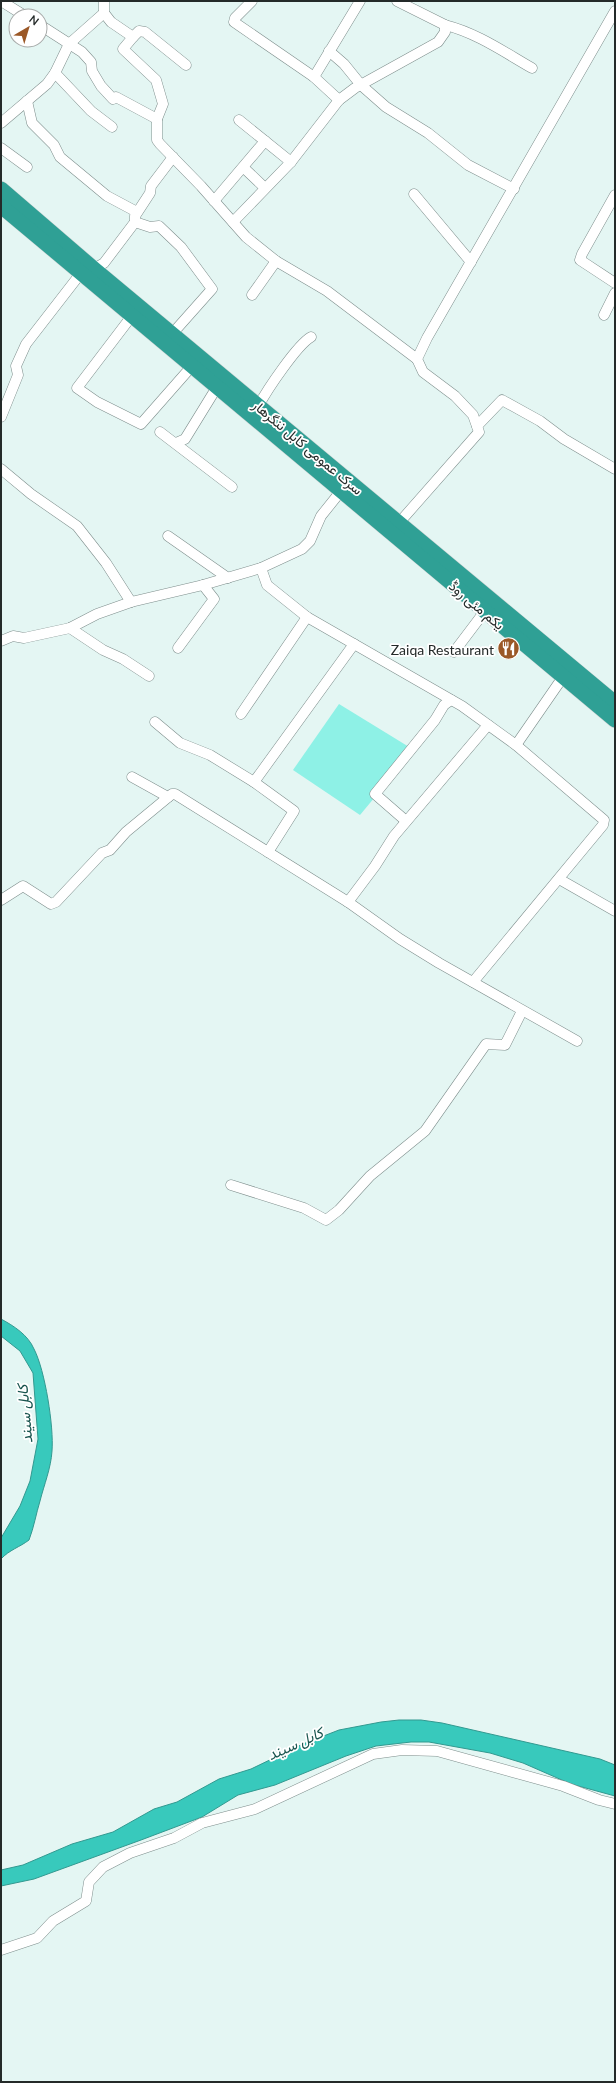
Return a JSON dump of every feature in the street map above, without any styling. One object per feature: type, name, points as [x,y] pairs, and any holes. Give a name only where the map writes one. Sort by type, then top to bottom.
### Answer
[{"type":"highway","name":"سرک عمومی کابل ننگرهار","points":[[1,190],[87,271],[131,317],[341,491],[396,530],[615,703]]},
{"type":"highway","name":"سرک عمومی کابل ننگرهار","points":[[1,206],[172,334],[259,405],[396,530]]},
{"type":"highway","name":"یکم مئی روڈ","points":[[396,530],[485,611],[615,720]]},
{"type":"street","points":[[104,1],[104,13],[111,22],[133,37]]},
{"type":"street","points":[[252,1],[235,18],[234,22],[314,76],[339,100]]},
{"type":"street","points":[[314,76],[360,1]]},
{"type":"street","points":[[397,1],[445,25],[465,30],[482,38],[532,68]]},
{"type":"street","points":[[417,359],[427,338],[615,11]]},
{"type":"street","points":[[1,123],[47,84],[55,73],[69,44],[104,13]]},
{"type":"street","points":[[233,222],[291,162],[339,100],[361,85],[438,42],[446,32],[445,25]]},
{"type":"street","points":[[48,31],[82,52],[91,62],[92,71],[101,86],[113,98],[116,98],[157,119]]},
{"type":"street","points":[[186,65],[145,32],[139,31],[123,49],[156,80],[163,104],[157,119],[157,140],[246,237],[276,261],[327,291],[417,359],[423,372],[455,396],[473,415],[479,432],[396,530]]},
{"type":"street","points":[[329,51],[344,64],[361,85],[386,107],[428,133],[468,164],[514,189]]},
{"type":"street","points":[[55,73],[91,111],[112,127]]},
{"type":"street","points":[[27,101],[32,123],[54,145],[60,157],[107,196],[150,227],[159,226],[181,247],[212,289],[172,334]]},
{"type":"street","points":[[239,120],[291,162]]},
{"type":"street","points":[[214,201],[266,141]]},
{"type":"street","points":[[1,148],[27,167]]},
{"type":"street","points":[[1,417],[18,375],[16,366],[26,344],[87,271],[104,264],[150,194],[151,186],[173,157]]},
{"type":"street","points":[[244,168],[265,188]]},
{"type":"street","points":[[414,194],[471,262]]},
{"type":"street","points":[[615,195],[580,260],[615,283]]},
{"type":"street","points":[[252,295],[276,261]]},
{"type":"street","points":[[604,315],[615,293]]},
{"type":"street","points":[[131,317],[77,388],[97,402],[125,418],[141,424],[192,366]]},
{"type":"street","points":[[259,405],[288,362],[311,337]]},
{"type":"street","points":[[176,442],[185,439],[217,387]]},
{"type":"street","points":[[477,426],[502,400],[540,421],[564,439],[615,469]]},
{"type":"street","points":[[160,432],[176,442],[232,487]]},
{"type":"street","points":[[1,470],[31,494],[77,526],[106,563],[131,602]]},
{"type":"street","points":[[1,641],[13,636],[24,638],[70,628],[97,614],[131,602],[203,585],[261,568],[302,549],[310,540],[321,516],[341,491]]},
{"type":"street","points":[[168,536],[228,578]]},
{"type":"street","points":[[261,568],[267,586],[307,617],[451,700],[488,725],[516,745],[604,820],[603,824],[559,879],[474,982]]},
{"type":"street","points":[[178,648],[214,598],[203,585]]},
{"type":"street","points":[[454,652],[485,611]]},
{"type":"street","points":[[241,714],[307,617]]},
{"type":"street","points":[[70,628],[103,650],[123,659],[149,676]]},
{"type":"street","points":[[254,782],[354,644]]},
{"type":"street","points":[[516,745],[563,677]]},
{"type":"street","points":[[406,821],[375,794],[435,720],[444,705],[451,700]]},
{"type":"street","points":[[155,722],[180,743],[210,755],[254,782],[294,811],[268,852]]},
{"type":"street","points":[[348,902],[375,866],[394,836],[488,725]]},
{"type":"street","points":[[132,777],[168,797]]},
{"type":"street","points":[[1,900],[23,886],[51,904],[56,902],[102,853],[110,850],[126,832],[168,797],[175,794],[348,902],[400,939],[438,963],[577,1041]]},
{"type":"street","points":[[559,879],[615,911]]},
{"type":"street","points":[[231,1185],[304,1208],[326,1220],[339,1210],[370,1176],[425,1131],[486,1044],[505,1045],[522,1011]]},
{"type":"street","points":[[1,1950],[37,1938],[53,1921],[86,1902],[89,1882],[103,1867],[130,1853],[174,1838],[202,1823],[231,1817],[255,1809],[373,1754],[402,1750],[437,1751],[564,1786],[598,1800],[615,1804]]},
{"type":"shaded area","points":[[339,704],[414,750],[360,815],[293,770]]},
{"type":"shaded area","points":[[1,1319],[16,1328],[28,1339],[38,1358],[48,1399],[52,1428],[52,1451],[49,1470],[29,1540],[7,1553],[1,1559],[1,1538],[20,1506],[30,1481],[38,1439],[33,1373],[20,1351],[1,1336]]},
{"type":"shaded area","points":[[399,1720],[421,1720],[442,1723],[600,1759],[615,1765],[615,1796],[571,1784],[523,1763],[490,1753],[429,1742],[411,1742],[376,1746],[346,1756],[275,1785],[238,1795],[202,1817],[141,1840],[34,1879],[1,1886],[1,1870],[23,1865],[72,1844],[113,1832],[154,1809],[177,1802],[219,1779],[251,1769],[303,1744],[339,1730]]},
{"type":"place","name":"Zaiqa Restaurant","points":[[509,649]]},
{"type":"water label","name":"کابل سيند","points":[[24,1414]]},
{"type":"water label","name":"کابل سيند","points":[[295,1743]]}]
